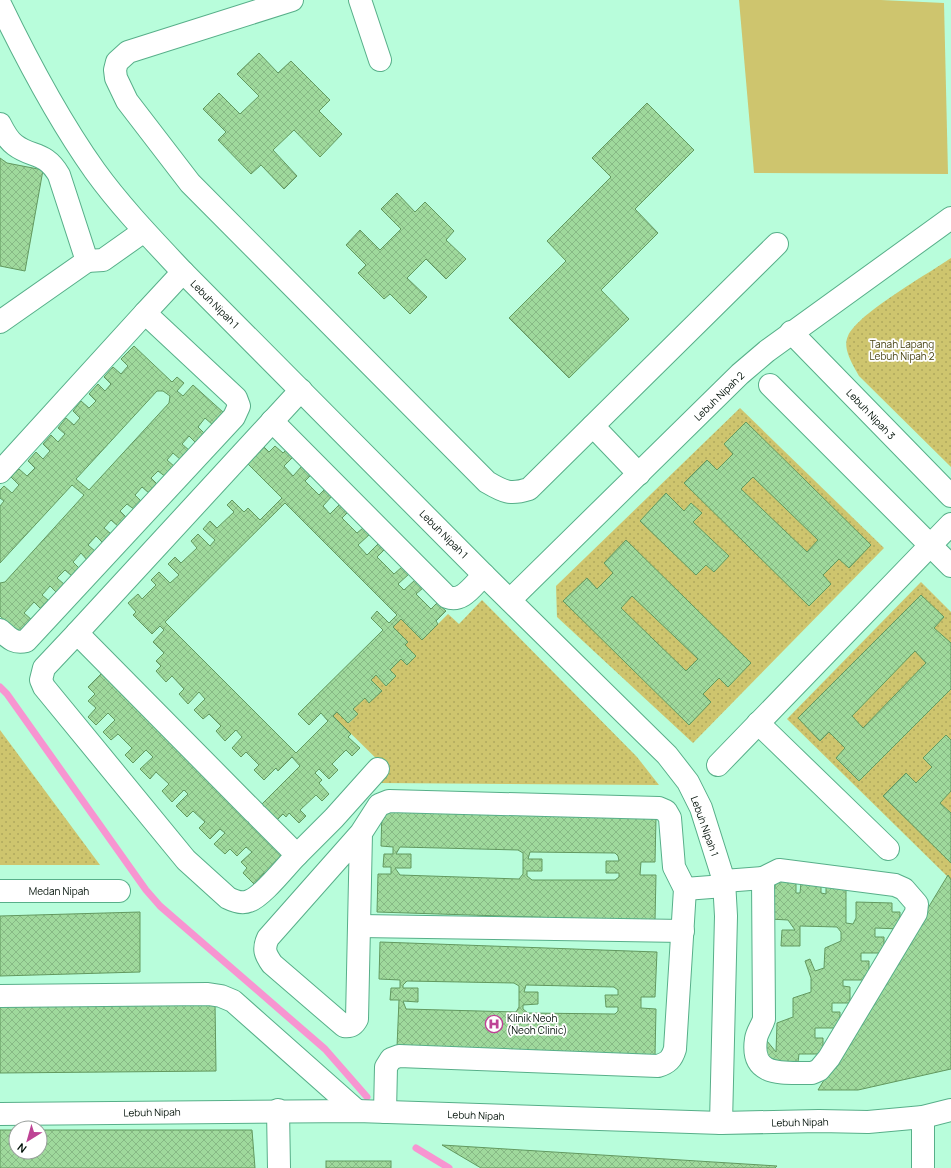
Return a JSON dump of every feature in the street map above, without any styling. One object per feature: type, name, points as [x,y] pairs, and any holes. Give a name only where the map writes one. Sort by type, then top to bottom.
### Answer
[{"type":"street","points":[[292,0],[128,52],[117,62],[115,70],[116,78],[127,101],[190,183],[488,482],[506,492],[516,493],[529,489],[778,244]]},
{"type":"street","points":[[360,0],[380,60]]},
{"type":"street","name":"Lebuh Nipah 1","points":[[0,4],[7,37],[96,172],[144,231],[484,574],[667,755],[688,782],[700,808],[724,884],[726,916],[721,1123]]},
{"type":"street","points":[[0,124],[15,145],[40,155],[54,167],[59,174],[87,261]]},
{"type":"street","name":"Lebuh Nipah 2","points":[[510,600],[740,374],[791,332],[951,218]]},
{"type":"street","points":[[0,322],[87,261],[103,260],[144,231]]},
{"type":"street","points":[[0,472],[183,272]]},
{"type":"street","points":[[0,630],[12,641],[20,643],[26,641],[234,417],[239,406],[236,398],[145,313]]},
{"type":"street","name":"Lebuh Nipah 3","points":[[791,332],[951,496]]},
{"type":"street","points":[[770,385],[951,566]]},
{"type":"street","points":[[301,390],[44,668],[41,680],[44,687],[186,860],[228,898],[235,902],[248,902],[256,897],[334,818],[378,769]]},
{"type":"street","points":[[272,422],[447,597],[454,600],[461,598],[484,574]]},
{"type":"street","points":[[593,426],[639,474]]},
{"type":"street","points":[[718,765],[951,524]]},
{"type":"street","points":[[77,633],[297,856]]},
{"type":"street","points":[[758,723],[888,849]]},
{"type":"street","points":[[361,833],[357,1019],[350,1027],[344,1026],[272,964],[266,955],[264,947],[268,938],[361,833],[379,805],[389,801],[659,808],[666,811],[670,818],[674,867],[685,889],[675,1049],[673,1057],[665,1064],[658,1066],[399,1056],[391,1059],[386,1067],[385,1112]]},
{"type":"street","points":[[685,889],[764,878],[779,870],[895,885],[908,892],[917,904],[916,913],[829,1058],[819,1070],[812,1073],[771,1072],[762,1067],[755,1055],[756,1039],[764,1019],[764,878]]},
{"type":"street","name":"Medan Nipah","points":[[0,891],[119,891]]},
{"type":"street","points":[[360,926],[683,931]]},
{"type":"street","points":[[0,996],[208,994],[221,996],[233,1001],[357,1110]]},
{"type":"street","points":[[278,1110],[279,1168]]},
{"type":"street","name":"Lebuh Nipah","points":[[0,1114],[357,1110],[721,1123],[819,1121],[868,1122],[923,1117],[951,1110]]},
{"type":"street","points":[[923,1117],[923,1168]]},
{"type":"green space","points":[[739,0],[881,0],[944,3],[948,174],[754,173]]},
{"type":"green space","name":"Tanah Lapang Lebuh Nipah 2","points":[[951,258],[951,467],[859,376],[849,356],[846,346],[848,336],[854,327],[865,316],[895,294]]},
{"type":"green space","points":[[740,408],[884,548],[693,743],[557,617],[556,586]]},
{"type":"green space","points":[[921,582],[951,612],[951,880],[787,719]]},
{"type":"green space","points":[[482,600],[637,757],[659,785],[378,783],[389,771],[333,716],[337,712],[349,723],[358,714],[353,709],[365,698],[369,702],[382,691],[371,680],[376,675],[386,686],[396,676],[390,670],[401,659],[407,665],[416,656],[405,645],[393,627],[401,619],[422,640],[448,614],[459,624]]},
{"type":"green space","points":[[0,730],[100,865],[0,865]]},
{"type":"building","points":[[259,53],[278,73],[291,61],[330,100],[319,111],[342,134],[320,157],[294,130],[273,150],[297,176],[284,189],[261,165],[251,174],[218,140],[226,132],[203,109],[219,93],[240,114],[259,96],[237,74]]},
{"type":"building","points":[[647,103],[694,150],[635,209],[658,233],[601,290],[629,319],[569,378],[509,318],[566,261],[547,241],[611,177],[592,158]]},
{"type":"building","points":[[0,158],[7,163],[43,170],[25,271],[0,266]]},
{"type":"building","points":[[397,193],[415,212],[425,202],[454,231],[446,240],[466,259],[446,279],[426,259],[407,278],[427,297],[410,314],[390,294],[384,299],[358,273],[366,265],[346,245],[360,230],[380,250],[401,229],[381,209]]},
{"type":"building","points":[[134,346],[172,382],[177,377],[184,383],[177,391],[183,396],[193,385],[224,413],[213,425],[205,418],[198,427],[205,434],[196,443],[189,436],[182,444],[190,451],[181,460],[173,453],[167,460],[175,467],[166,477],[158,471],[151,478],[158,485],[150,494],[142,487],[135,495],[142,502],[135,510],[127,504],[120,511],[127,518],[119,527],[111,520],[104,528],[111,534],[103,543],[96,536],[88,545],[96,552],[88,561],[81,553],[73,562],[80,569],[73,577],[65,570],[57,578],[65,585],[57,593],[50,586],[42,595],[49,601],[42,610],[34,602],[24,613],[32,620],[19,633],[0,616],[0,583],[5,582],[84,495],[72,485],[0,563],[0,506],[4,501],[0,498],[0,490],[4,486],[12,493],[19,485],[11,477],[19,469],[27,476],[35,468],[28,461],[36,452],[43,459],[50,451],[43,444],[51,435],[58,442],[65,434],[58,428],[66,418],[74,425],[80,418],[73,411],[81,401],[89,408],[96,401],[89,394],[98,384],[105,391],[111,384],[104,377],[113,367],[121,374],[128,366],[121,359]],"holes":[[[157,391],[163,391],[170,396],[169,403],[89,490],[76,479]]]},
{"type":"building","points":[[746,422],[871,545],[849,568],[839,559],[823,575],[831,584],[809,606],[684,483],[707,460],[717,470],[733,454],[724,444]],"holes":[[[753,477],[818,540],[807,552],[741,489]]]},
{"type":"building","points":[[263,446],[269,452],[275,446],[283,453],[286,450],[293,457],[284,466],[293,476],[302,466],[311,475],[305,481],[319,495],[325,489],[332,496],[323,506],[330,514],[340,504],[348,512],[342,518],[357,533],[363,528],[370,534],[358,545],[367,555],[379,543],[385,549],[377,557],[394,574],[402,567],[409,574],[398,584],[404,590],[415,580],[423,588],[416,594],[431,609],[437,603],[446,611],[436,621],[438,624],[422,640],[401,619],[393,627],[408,642],[405,645],[416,656],[407,665],[401,659],[390,670],[396,676],[386,686],[376,675],[371,680],[382,691],[369,703],[365,698],[353,709],[358,714],[348,723],[337,712],[333,716],[351,734],[348,737],[360,748],[352,756],[346,750],[332,764],[338,770],[329,779],[319,769],[315,773],[322,780],[319,783],[329,794],[322,801],[316,795],[300,810],[306,816],[299,823],[289,813],[286,817],[283,814],[275,822],[287,856],[267,876],[264,873],[254,884],[243,873],[247,868],[241,862],[252,852],[246,847],[237,856],[230,849],[225,854],[214,844],[225,833],[220,829],[210,839],[199,828],[205,822],[193,811],[187,817],[176,806],[188,794],[184,790],[172,802],[162,791],[169,784],[156,772],[150,779],[140,769],[153,757],[146,750],[133,763],[125,755],[132,748],[118,734],[111,740],[103,732],[115,720],[108,713],[96,725],[88,717],[96,708],[88,701],[95,694],[88,687],[103,672],[254,812],[300,766],[292,757],[278,771],[276,768],[264,780],[254,770],[259,765],[246,752],[241,757],[232,748],[242,737],[236,730],[225,741],[216,731],[221,726],[209,714],[203,719],[194,710],[205,699],[199,692],[188,704],[179,694],[184,689],[172,676],[166,682],[156,671],[161,666],[156,661],[164,653],[153,642],[164,630],[160,626],[152,634],[133,615],[136,612],[128,603],[138,594],[142,599],[156,585],[151,580],[159,572],[170,583],[179,575],[168,564],[175,557],[181,563],[197,548],[191,541],[198,534],[210,546],[215,540],[203,529],[210,521],[217,528],[234,512],[227,505],[232,500],[244,512],[248,508],[260,520],[282,498],[246,462]],"holes":[[[285,503],[397,615],[389,623],[377,611],[371,618],[383,630],[298,714],[309,725],[321,713],[328,721],[296,753],[165,622]]]},
{"type":"building","points":[[666,493],[684,511],[691,503],[702,513],[693,522],[729,556],[714,572],[706,565],[696,575],[640,521]]},
{"type":"building","points":[[626,540],[751,663],[728,687],[719,678],[703,694],[711,702],[689,725],[563,601],[587,578],[597,589],[613,573],[604,563]],"holes":[[[632,596],[698,659],[686,671],[621,608]]]},
{"type":"building","points":[[921,595],[944,617],[934,628],[951,643],[951,689],[859,781],[836,758],[845,748],[829,732],[820,741],[798,718]],"holes":[[[915,651],[926,663],[863,728],[852,716]]]},
{"type":"building","points":[[946,735],[951,740],[951,791],[940,803],[951,813],[951,863],[883,796],[906,773],[916,783],[932,767],[923,758]]},
{"type":"building","points":[[382,811],[656,818],[655,862],[641,862],[640,875],[656,875],[655,921],[377,912],[378,874],[391,874],[391,867],[383,867],[384,854],[393,854],[393,847],[381,846]],"holes":[[[400,847],[518,850],[523,853],[523,874],[519,879],[400,875],[395,868],[411,868],[411,854],[396,854]],[[530,852],[615,853],[618,856],[619,861],[606,861],[606,873],[619,873],[619,877],[615,880],[532,880],[527,876],[527,871],[542,871],[542,859],[528,859]]]},
{"type":"building","points":[[948,875],[951,880],[951,1069],[858,1090],[818,1090]]},
{"type":"building","points":[[775,877],[796,877],[796,893],[800,893],[801,883],[821,883],[821,893],[826,894],[826,884],[846,884],[846,923],[853,924],[856,918],[856,902],[892,903],[892,912],[900,912],[900,929],[875,928],[875,937],[884,937],[884,953],[861,953],[861,961],[869,961],[869,980],[843,980],[843,986],[850,987],[850,1003],[832,1003],[832,1012],[840,1012],[840,1028],[815,1028],[815,1038],[823,1038],[823,1054],[799,1054],[798,1062],[778,1069],[759,1048],[767,1041],[776,1052],[777,1023],[793,1017],[793,998],[811,992],[811,978],[805,961],[810,959],[815,971],[824,968],[825,948],[841,941],[841,932],[837,927],[800,926],[800,946],[781,946],[782,930],[795,930],[788,920],[770,919],[770,886],[775,887]]},
{"type":"building","points":[[140,912],[140,972],[0,976],[0,916]]},
{"type":"building","points":[[380,942],[657,952],[655,997],[641,997],[641,1008],[656,1009],[655,1056],[397,1047],[399,1000],[390,1000],[391,988],[400,988],[400,980],[379,979]],"holes":[[[407,981],[514,983],[519,986],[519,1007],[516,1012],[406,1009],[403,1001],[418,1002],[418,988],[403,988],[403,985]],[[526,985],[614,987],[618,990],[618,995],[605,995],[606,1007],[618,1007],[618,1011],[615,1014],[528,1013],[523,1009],[523,1005],[538,1004],[538,992],[524,992]]]},
{"type":"building","points":[[215,1002],[216,1071],[0,1073],[0,1004]]},
{"type":"building","points":[[0,1130],[8,1130],[8,1160],[48,1160],[48,1130],[252,1130],[255,1168],[0,1168]]},
{"type":"building","points":[[442,1145],[777,1166],[775,1168],[481,1168]]},
{"type":"building","points":[[326,1161],[391,1161],[391,1168],[326,1168]]},
{"type":"waterway","points":[[0,687],[7,694],[146,890],[160,906],[325,1049],[367,1097]]},
{"type":"waterway","points":[[416,1148],[449,1168]]},
{"type":"place","name":"Klinik Neoh (Neoh Clinic)","points":[[494,1024]]}]
